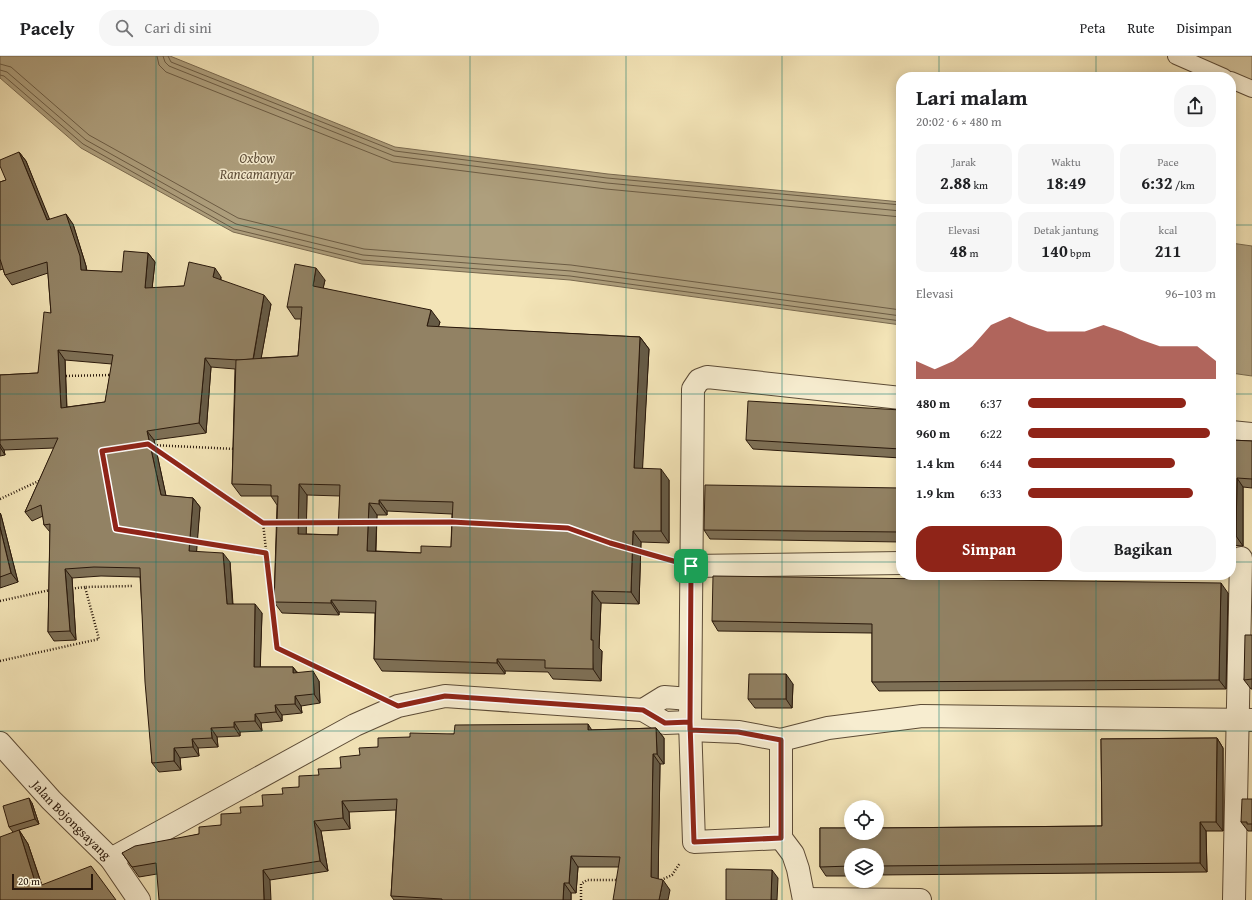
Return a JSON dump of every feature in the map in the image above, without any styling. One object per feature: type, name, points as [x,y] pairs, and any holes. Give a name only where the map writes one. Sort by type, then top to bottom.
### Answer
[{"type":"street","points":[[781,838],[694,842],[690,726],[693,388],[699,380],[706,377],[896,397]]},
{"type":"street","points":[[1236,432],[1252,434]]},
{"type":"street","points":[[1234,900],[1245,720],[1241,558]]},
{"type":"street","points":[[691,566],[896,563]]},
{"type":"street","points":[[111,859],[355,725],[398,706],[445,696],[643,710],[665,723],[738,732],[781,740],[828,728],[922,716],[1245,720]]},
{"type":"street","points":[[643,710],[664,697],[690,699]]},
{"type":"street","points":[[781,740],[781,838],[793,854],[798,869],[804,899],[920,900]]},
{"type":"street","name":"Jalan Bojongsayang","points":[[0,743],[51,800],[111,859],[138,900]]},
{"type":"lane","points":[[1176,56],[1213,72]]},
{"type":"lane","points":[[1236,82],[1252,89]]},
{"type":"path","points":[[62,376],[117,375]]},
{"type":"path","points":[[241,449],[148,444],[263,523],[286,523]]},
{"type":"path","points":[[0,499],[48,477]]},
{"type":"path","points":[[302,523],[349,522]]},
{"type":"path","points":[[372,522],[459,522]]},
{"type":"path","points":[[263,523],[277,648],[398,706]]},
{"type":"path","points":[[191,541],[266,553]]},
{"type":"path","points":[[632,549],[691,566]]},
{"type":"path","points":[[61,589],[133,586]]},
{"type":"path","points":[[0,660],[99,639],[85,587]]},
{"type":"path","points":[[0,601],[53,590]]},
{"type":"path","points":[[655,880],[662,880],[672,875],[694,842]]},
{"type":"path","points":[[581,900],[582,884],[587,880],[623,880]]},
{"type":"shaded area","points":[[1184,56],[1252,56],[1252,84],[1236,77],[1236,72],[1223,72]]},
{"type":"water","name":"Oxbow Rancamanyar","points":[[0,56],[170,56],[395,147],[608,174],[896,202],[896,324],[570,280],[362,264],[233,232],[81,148],[0,78]]},
{"type":"water","points":[[1236,244],[1252,246],[1252,376],[1236,374]]},
{"type":"building","points":[[19,152],[47,220],[66,214],[80,256],[81,270],[122,272],[124,251],[148,253],[145,288],[184,286],[189,262],[215,268],[213,277],[264,295],[253,359],[239,360],[205,358],[199,423],[147,431],[161,495],[193,498],[189,551],[223,553],[227,604],[255,604],[254,667],[293,667],[293,673],[313,671],[314,694],[295,696],[295,704],[275,705],[276,712],[255,714],[255,721],[234,722],[234,727],[211,728],[212,738],[192,739],[193,747],[174,748],[174,761],[152,763],[145,682],[140,568],[94,567],[65,569],[70,631],[48,632],[50,524],[44,525],[41,505],[25,512],[58,438],[0,440],[0,375],[38,373],[44,312],[51,313],[47,262],[5,275],[0,259],[0,182],[6,180],[0,166],[0,160]],"holes":[[[58,350],[113,355],[105,402],[61,408]]]},
{"type":"building","points":[[295,264],[316,268],[313,286],[431,310],[427,326],[640,337],[634,468],[661,469],[661,531],[633,531],[631,592],[592,591],[591,640],[593,640],[593,669],[545,668],[545,660],[497,659],[497,663],[374,659],[376,601],[331,600],[331,603],[274,602],[278,496],[271,496],[271,485],[232,484],[236,360],[298,356],[302,307],[287,307]],"holes":[[[299,484],[340,485],[338,535],[298,534]],[[379,500],[453,502],[451,547],[421,546],[421,553],[367,551],[369,503],[379,504]]]},
{"type":"building","points":[[748,401],[896,410],[896,449],[746,440]]},
{"type":"building","points":[[1236,440],[1252,441],[1252,479],[1237,478],[1236,536]]},
{"type":"building","points":[[705,485],[896,488],[896,532],[704,530]]},
{"type":"building","points":[[0,527],[11,573],[0,577]]},
{"type":"building","points":[[713,576],[896,579],[896,580],[1221,583],[1219,680],[872,682],[872,624],[712,621]]},
{"type":"building","points":[[1245,635],[1252,635],[1252,679],[1244,680]]},
{"type":"building","points":[[749,674],[786,674],[786,699],[748,699]]},
{"type":"building","points":[[588,724],[588,730],[656,728],[657,754],[653,754],[651,877],[663,880],[659,900],[613,900],[620,857],[571,856],[569,883],[564,883],[563,900],[442,900],[391,896],[397,799],[342,801],[343,818],[314,821],[320,861],[263,870],[264,900],[159,900],[156,863],[132,867],[122,853],[135,846],[199,834],[199,827],[221,825],[221,814],[241,813],[240,807],[263,806],[262,795],[283,794],[282,788],[299,787],[299,776],[319,775],[318,769],[341,768],[340,757],[360,755],[359,748],[378,747],[378,738],[410,737],[410,733],[454,734],[455,725]]},
{"type":"building","points":[[1217,738],[1216,822],[1200,822],[1200,863],[884,866],[884,848],[844,848],[844,866],[820,867],[820,828],[844,828],[844,840],[884,840],[884,828],[1102,826],[1101,739]]},
{"type":"building","points":[[29,798],[35,819],[9,827],[3,806]]},
{"type":"building","points":[[1242,799],[1252,799],[1252,824],[1241,822]]},
{"type":"building","points":[[19,830],[35,882],[37,881],[39,886],[91,866],[116,900],[0,900],[0,837]]},
{"type":"building","points":[[726,869],[772,870],[771,900],[726,900]]},
{"type":"route","points":[[691,566],[610,543],[568,528],[451,522],[263,523],[148,444],[102,451],[116,529],[266,553],[277,648],[398,706],[445,696],[643,710],[665,723],[690,722],[690,730],[706,730],[738,732],[781,740],[781,838],[694,842],[690,722],[691,566]]}]
